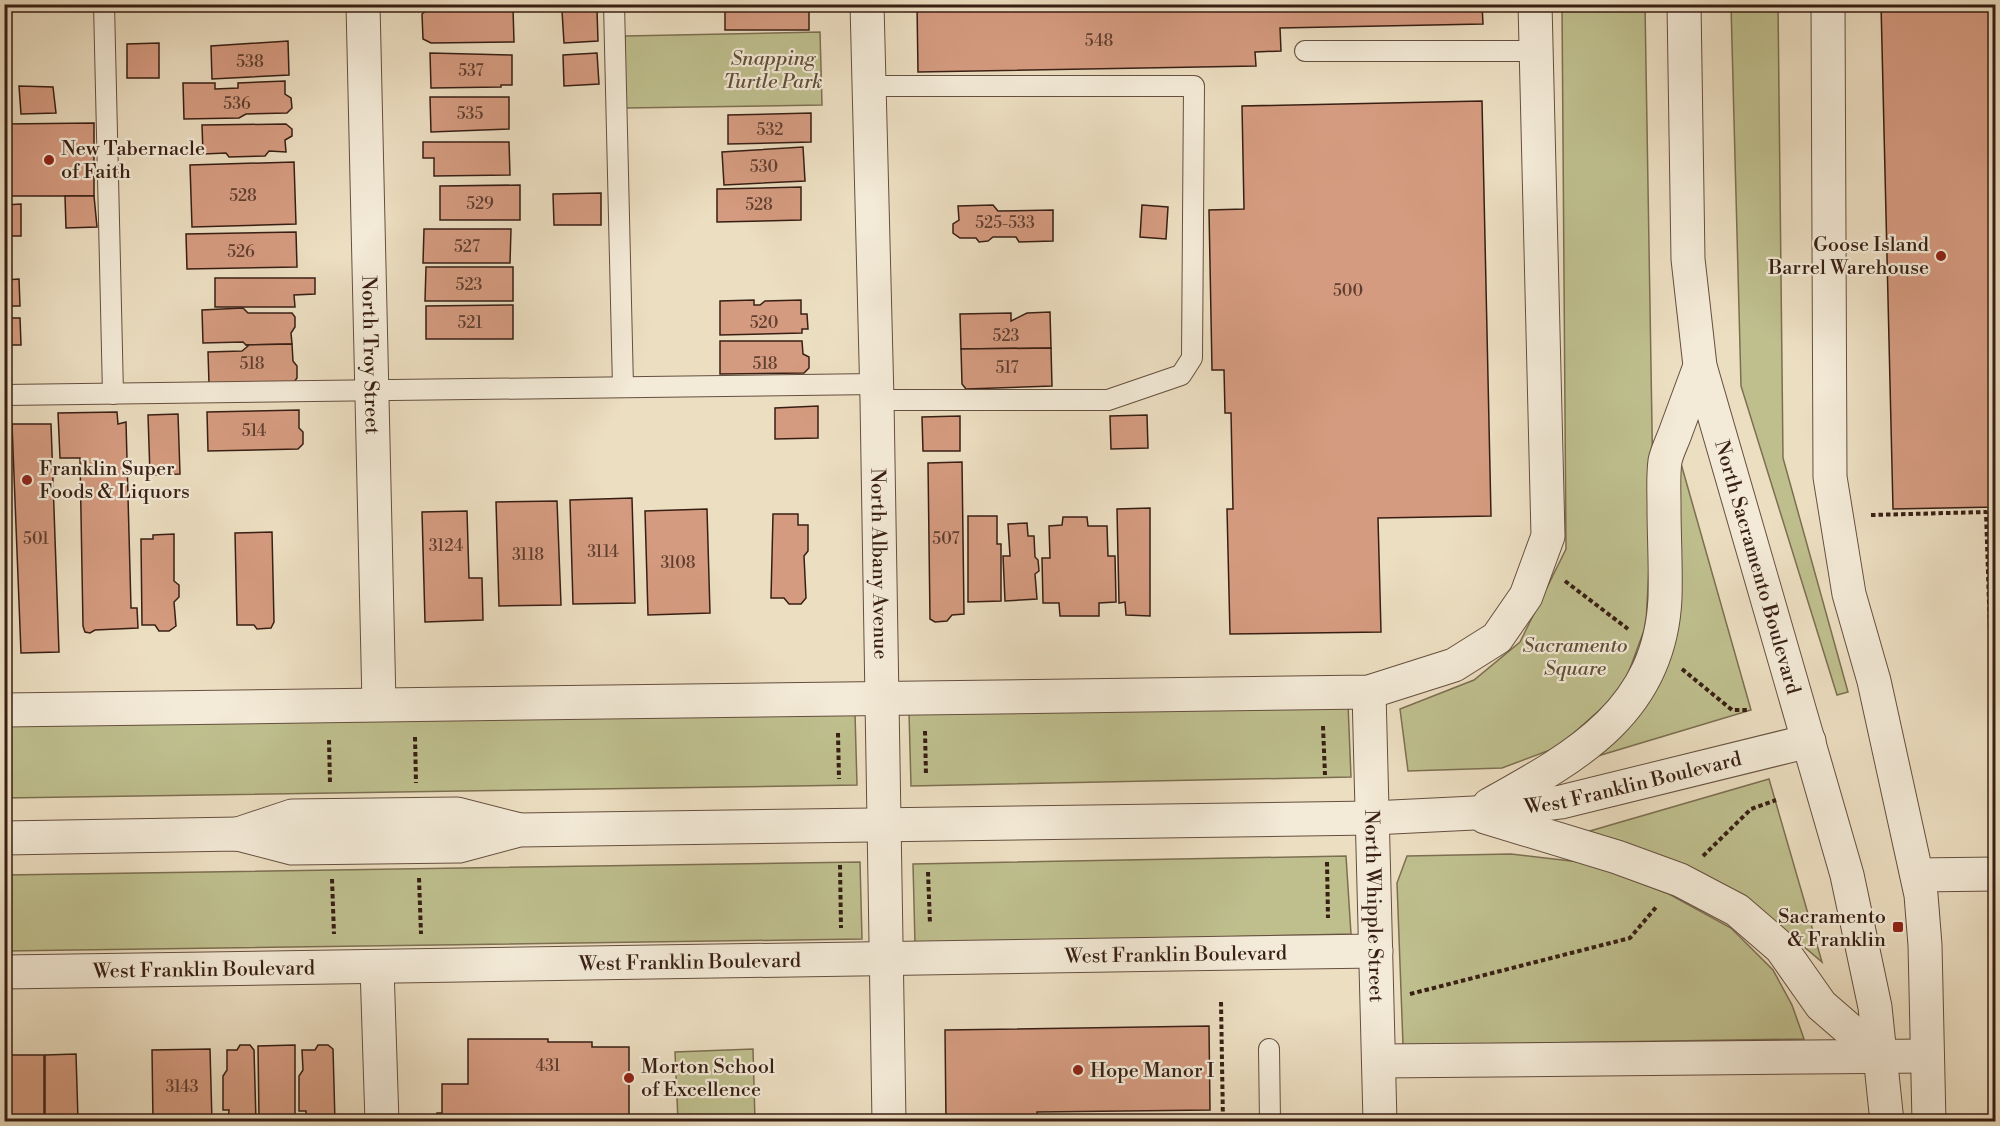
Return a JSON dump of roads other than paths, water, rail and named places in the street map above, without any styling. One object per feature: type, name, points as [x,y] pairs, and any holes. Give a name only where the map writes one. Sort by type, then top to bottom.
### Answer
[{"type":"street","name":"North Troy Street","points":[[363,4],[379,704]]},
{"type":"street","name":"North Albany Avenue","points":[[867,4],[877,392],[885,959],[890,1122]]},
{"type":"street","points":[[4,710],[1370,692],[1454,665],[1497,638],[1526,596],[1548,536],[1536,4]]},
{"type":"street","name":"North Sacramento Boulevard","points":[[1684,4],[1688,259],[1700,366],[1847,875],[1875,1007],[1887,1122]]},
{"type":"street","points":[[1828,4],[1830,477],[1849,594],[1874,681],[1921,895],[1925,945],[1929,1122]]},
{"type":"street","points":[[1474,813],[1538,778],[1582,750],[1612,722],[1636,693],[1649,671],[1657,650],[1665,598],[1665,460],[1700,366]]},
{"type":"street","name":"North Whipple Street","points":[[1370,692],[1380,1122]]},
{"type":"street","name":"West Franklin Boulevard","points":[[4,838],[238,834],[292,816],[457,814],[519,830],[1372,818],[1474,813],[1561,802],[1809,741]]},
{"type":"street","points":[[1474,813],[1617,857],[1680,880],[1737,910],[1781,948],[1821,1005],[1881,1057]]},
{"type":"street","points":[[1917,875],[1995,873]]},
{"type":"street","name":"West Franklin Boulevard","points":[[4,972],[1376,951]]},
{"type":"street","points":[[377,967],[382,1122]]},
{"type":"street","points":[[1379,1061],[1928,1056]]},
{"type":"lane","points":[[104,4],[113,394]]},
{"type":"lane","points":[[614,4],[623,387]]},
{"type":"lane","points":[[1305,51],[1536,51]]},
{"type":"lane","points":[[4,395],[623,387],[877,392],[1108,400],[1180,375],[1192,358],[1194,86],[870,86]]},
{"type":"lane","points":[[1269,1049],[1270,1122]]},
{"type":"place","name":"New Tabernacle of Faith","points":[[49,160]]},
{"type":"place","name":"Goose Island Barrel Warehouse","points":[[1941,256]]},
{"type":"place","name":"Franklin Super Foods & Liquors","points":[[27,480]]},
{"type":"place","name":"Sacramento & Franklin","points":[[1898,927]]},
{"type":"place","name":"Hope Manor I","points":[[1078,1070]]},
{"type":"place","name":"Morton School of Excellence","points":[[629,1078]]},
{"type":"park label","name":"Snapping Turtle Park","points":[[773,70]]},
{"type":"park label","name":"Sacramento Square","points":[[1575,656]]}]
